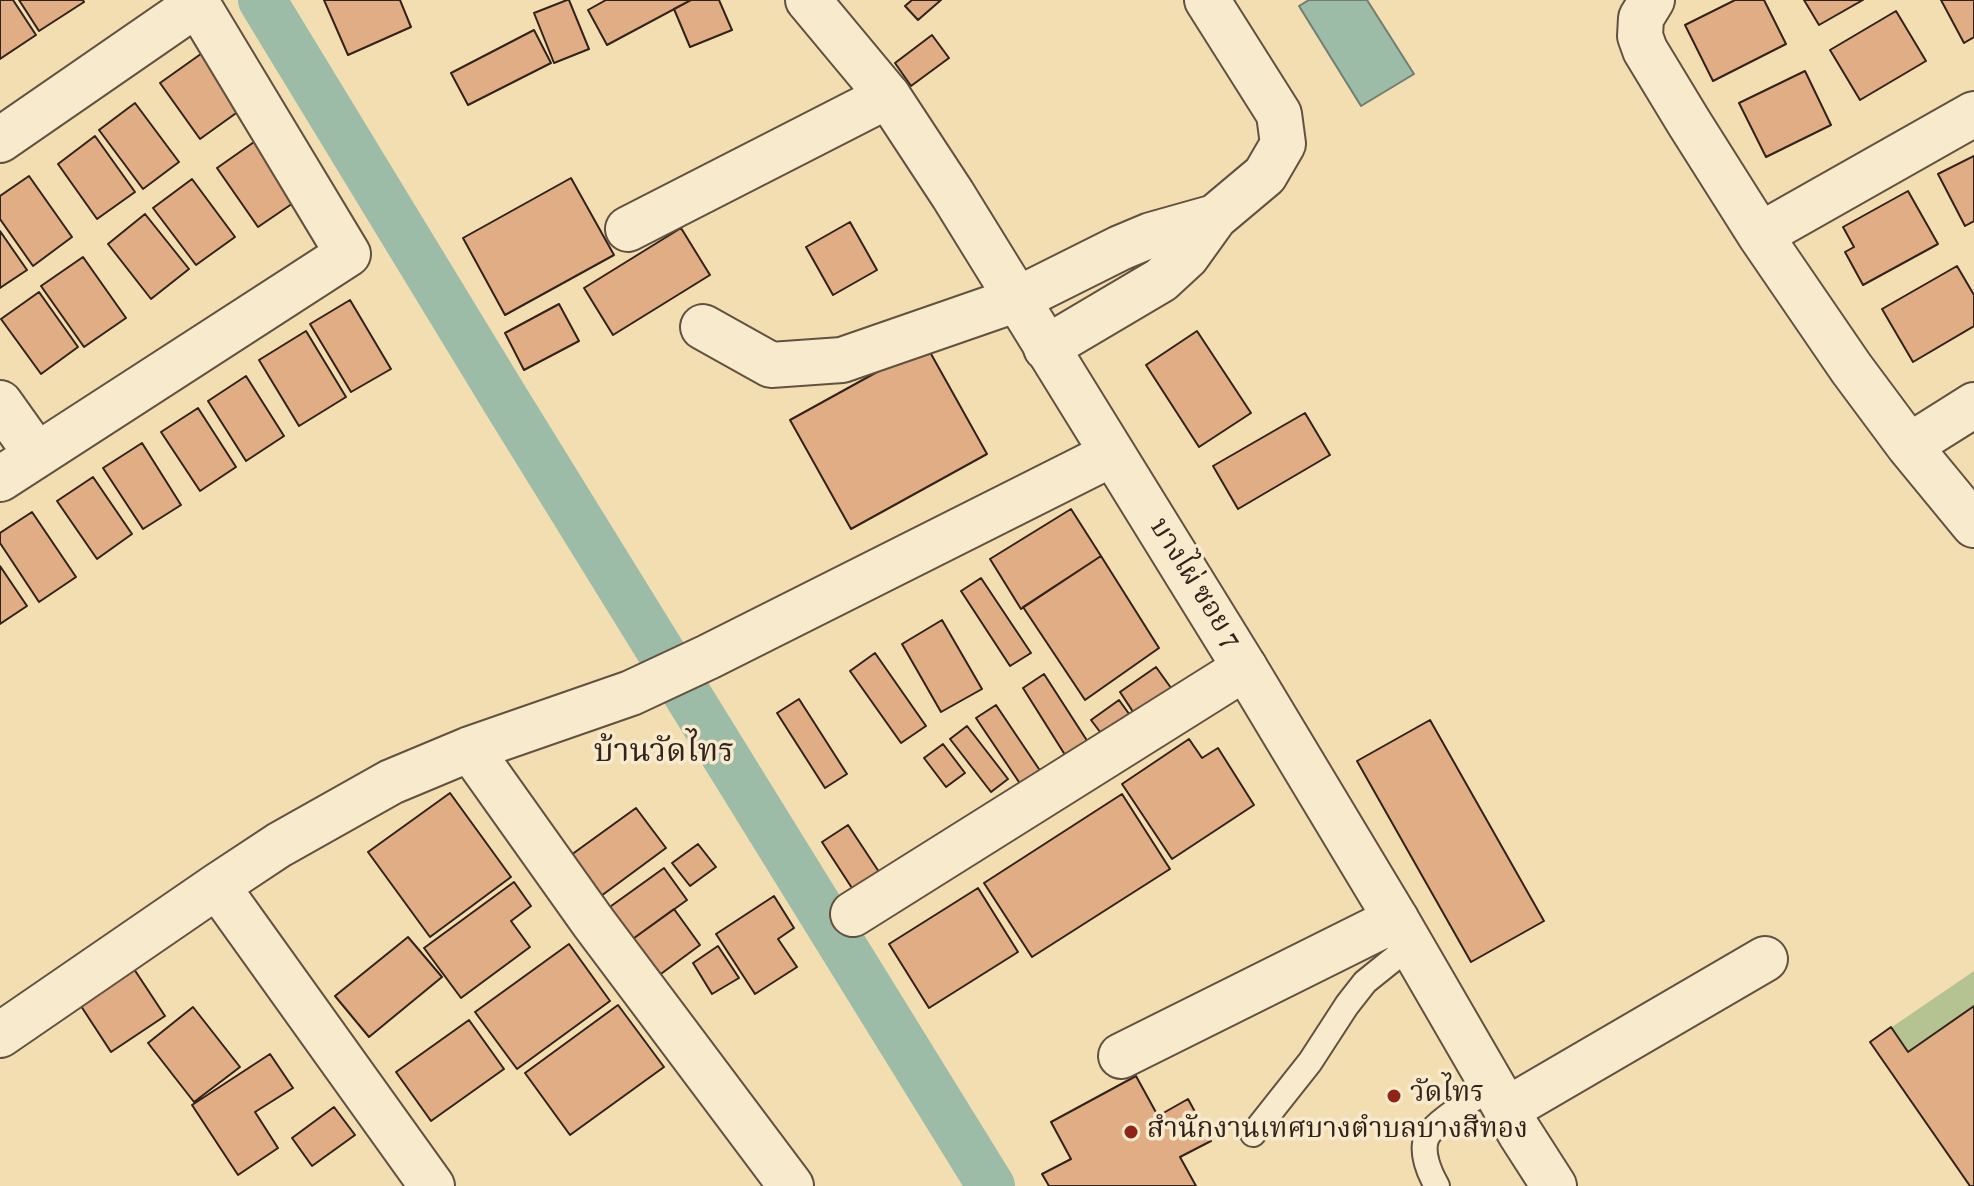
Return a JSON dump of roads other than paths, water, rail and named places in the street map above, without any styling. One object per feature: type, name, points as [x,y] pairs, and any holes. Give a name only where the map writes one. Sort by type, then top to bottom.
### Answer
[{"type":"street","name":"บางไผ่ ซอย 7","points":[[808,0],[888,96],[1018,299],[1245,668],[1554,1186]]},
{"type":"street","points":[[1046,348],[1161,280],[1187,256],[1215,217],[1265,175],[1283,144],[1279,114],[1207,0]]},
{"type":"street","points":[[1652,0],[1641,18],[1640,36],[1645,50],[1760,235],[1851,368],[1909,446],[1974,525]]},
{"type":"street","points":[[0,140],[196,2],[348,254],[0,479]]},
{"type":"street","points":[[628,229],[888,96]]},
{"type":"street","points":[[1760,235],[1974,114]]},
{"type":"street","points":[[703,327],[771,365],[842,360],[1018,299],[1151,235],[1215,217]]},
{"type":"street","points":[[0,403],[37,455]]},
{"type":"street","points":[[1909,446],[1974,405]]},
{"type":"street","points":[[0,1035],[279,845],[391,782],[470,749],[631,693],[1112,454]]},
{"type":"street","points":[[853,914],[1245,668]]},
{"type":"street","points":[[470,749],[593,922],[791,1186]]},
{"type":"street","points":[[217,886],[432,1186]]},
{"type":"street","points":[[1121,1056],[1404,932]]},
{"type":"street","points":[[1500,1098],[1765,959]]},
{"type":"lane","points":[[1253,1134],[1310,1062],[1347,1005],[1404,932]]},
{"type":"lane","points":[[1437,1186],[1426,1159],[1426,1139],[1438,1124],[1500,1098]]},
{"type":"waterway","points":[[262,0],[991,1186]]},
{"type":"place","name":"วัดไทร","points":[[1394,1096]]},
{"type":"place","name":"สำนักงานเทศบางตำบลบางสีทอง","points":[[1131,1132]]},
{"type":"district","name":"บ้านวัดไทร","points":[[664,755]]}]
